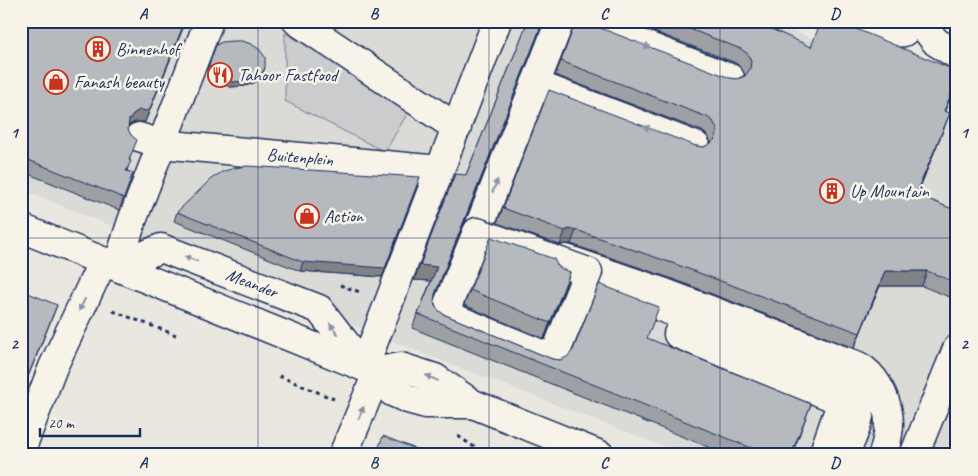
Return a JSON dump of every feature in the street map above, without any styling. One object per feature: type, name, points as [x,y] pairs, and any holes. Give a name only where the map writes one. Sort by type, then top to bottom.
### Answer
[{"type":"street","points":[[21,450],[54,367],[85,300],[110,264],[132,220],[150,140],[210,21]]},
{"type":"street","points":[[297,21],[457,128]]},
{"type":"street","points":[[343,455],[362,410],[371,369],[439,170],[457,128],[497,21]]},
{"type":"street","points":[[560,21],[444,314],[553,359],[588,272]]},
{"type":"street","points":[[582,21],[730,78]]},
{"type":"street","points":[[850,21],[884,34],[913,25],[957,55]]},
{"type":"street","points":[[535,84],[696,146]]},
{"type":"street","name":"Buitenplein","points":[[150,140],[439,170]]},
{"type":"street","name":"Meander","points":[[21,228],[371,369]]},
{"type":"street","points":[[477,232],[714,318]]},
{"type":"street","points":[[845,455],[860,416],[861,404],[858,392],[847,378],[520,254],[525,244],[665,293],[863,368],[874,380],[882,394],[887,410],[888,438],[883,455]]},
{"type":"street","name":"Meander","points":[[110,264],[161,248],[319,309],[392,392],[426,404],[473,404],[600,455]]},
{"type":"street","points":[[678,334],[842,401],[823,455]]},
{"type":"street","points":[[914,455],[957,349]]},
{"type":"street","points":[[845,360],[852,372],[861,381],[873,403],[874,425],[872,436],[864,455]]},
{"type":"path","points":[[85,300],[176,335]]},
{"type":"path","points":[[279,376],[362,410]]},
{"type":"shaded area","points":[[21,21],[769,21],[957,99],[957,455],[687,455],[429,356],[21,189]]},
{"type":"shaded area","points":[[285,33],[411,107],[385,152],[285,101]]},
{"type":"building","points":[[21,21],[185,21],[149,111],[139,110],[129,120],[128,129],[137,140],[126,171],[133,173],[124,198],[21,157]]},
{"type":"building","points":[[528,21],[543,21],[435,294],[434,301],[437,309],[443,314],[552,359],[560,360],[567,357],[573,350],[599,284],[659,307],[647,338],[811,404],[791,455],[769,455],[418,314],[437,267],[420,265],[455,174],[466,175]]},
{"type":"building","points":[[576,21],[582,21],[730,78],[737,79],[745,76],[750,69],[751,61],[748,54],[741,49],[669,21],[754,21],[811,47],[821,21],[837,21],[957,71],[957,80],[944,111],[950,113],[916,194],[957,211],[957,283],[927,271],[885,271],[860,333],[675,264],[576,230],[569,229],[565,231],[503,208],[549,90],[696,146],[704,147],[716,138],[717,129],[713,121],[707,117],[561,61]]},
{"type":"building","points":[[232,41],[242,41],[251,44],[259,49],[265,57],[263,72],[256,78],[232,82],[218,76],[211,69],[209,65],[216,45]]},
{"type":"building","points":[[247,166],[420,177],[385,268],[303,262],[177,212],[211,179],[222,172]]},
{"type":"building","points":[[491,237],[554,259],[557,265],[570,272],[550,323],[470,290]]},
{"type":"building","points":[[21,290],[57,305],[21,393]]},
{"type":"building","points":[[383,436],[431,455],[376,455]]},
{"type":"place","name":"Binnenhof","points":[[98,49]]},
{"type":"place","name":"Tahoor Fastfood","points":[[220,75]]},
{"type":"place","name":"Fanash beauty","points":[[56,82]]},
{"type":"place","name":"Up Mountain","points":[[832,191]]},
{"type":"place","name":"Action","points":[[307,216]]}]
